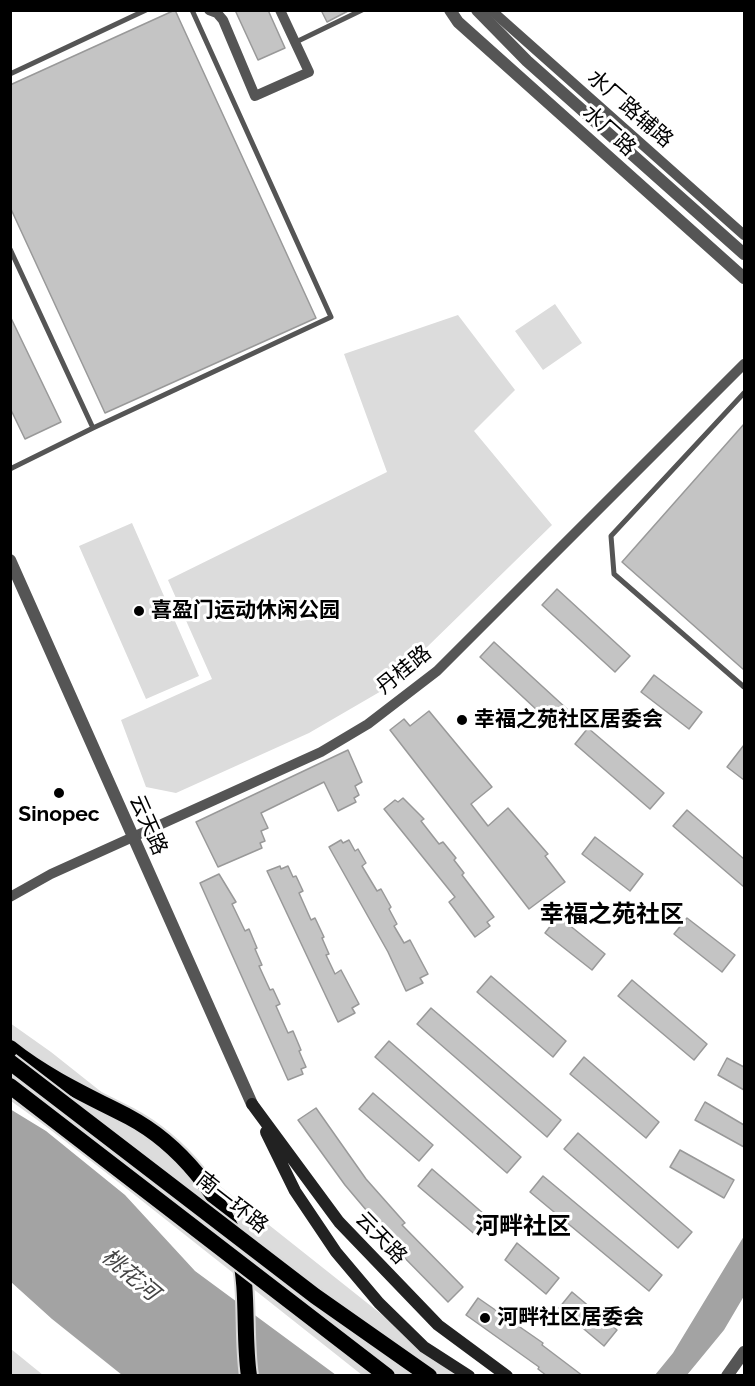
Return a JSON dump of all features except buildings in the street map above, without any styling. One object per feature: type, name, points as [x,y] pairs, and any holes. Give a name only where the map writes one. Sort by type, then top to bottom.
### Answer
[{"type":"highway","points":[[10,1048],[80,1093],[130,1118],[160,1138],[206,1186],[225,1217],[240,1253],[249,1376]]},
{"type":"highway","name":"南一环路","points":[[10,1062],[315,1296],[432,1376]]},
{"type":"highway","name":"南一环路","points":[[10,1086],[387,1376]]},
{"type":"main road","name":"云天路","points":[[252,1104],[294,1191],[336,1252],[379,1303],[424,1347],[469,1376]]},
{"type":"main road","name":"云天路","points":[[252,1104],[339,1222],[438,1325],[507,1376]]},
{"type":"street","points":[[209,10],[223,20],[255,96],[309,72],[280,10]]},
{"type":"street","points":[[443,10],[658,201]]},
{"type":"street","name":"水厂路","points":[[450,10],[458,22],[744,278]]},
{"type":"street","name":"水厂路","points":[[477,10],[527,61],[744,254]]},
{"type":"street","name":"水厂路辅路","points":[[490,10],[744,236]]},
{"type":"street","points":[[713,250],[744,284]]},
{"type":"street","name":"丹桂路","points":[[10,897],[51,874],[321,752],[368,724],[436,671],[744,364]]},
{"type":"street","name":"云天路","points":[[10,560],[252,1104]]},
{"type":"street","points":[[727,1376],[744,1352]]},
{"type":"lane","points":[[10,74],[146,10]]},
{"type":"lane","points":[[10,469],[331,317],[192,10]]},
{"type":"lane","points":[[295,42],[362,10]]},
{"type":"lane","points":[[10,249],[93,428]]},
{"type":"lane","points":[[744,393],[610,536],[614,574],[744,687]]},
{"type":"shaded area","points":[[555,304],[582,343],[543,370],[515,331]]},
{"type":"shaded area","points":[[458,315],[515,390],[474,431],[552,525],[383,690],[309,733],[176,793],[146,787],[121,720],[212,679],[168,580],[387,472],[344,354]]},
{"type":"shaded area","name":"喜盈门运动休闲公园","points":[[132,523],[199,676],[146,699],[79,546]]},
{"type":"shaded area","points":[[10,1023],[51,1052],[458,1375],[362,1375],[64,1139],[11,1101]]},
{"type":"shaded area","points":[[11,1349],[43,1375],[11,1375]]},
{"type":"water","name":"桃花河","points":[[10,1109],[46,1131],[125,1195],[195,1271],[336,1375],[122,1375],[52,1319],[11,1282]]},
{"type":"water","points":[[744,1236],[744,1296],[724,1330],[687,1375],[655,1375],[673,1353]]},
{"type":"place","name":"喜盈门运动休闲公园","points":[[139,611]]},
{"type":"place","name":"幸福之苑社区居委会","points":[[462,720]]},
{"type":"place","name":"Sinopec","points":[[59,793]]},
{"type":"place","name":"河畔社区居委会","points":[[485,1318]]},
{"type":"district","name":"幸福之苑社区","points":[[612,915]]},
{"type":"district","name":"河畔社区","points":[[523,1227]]}]
